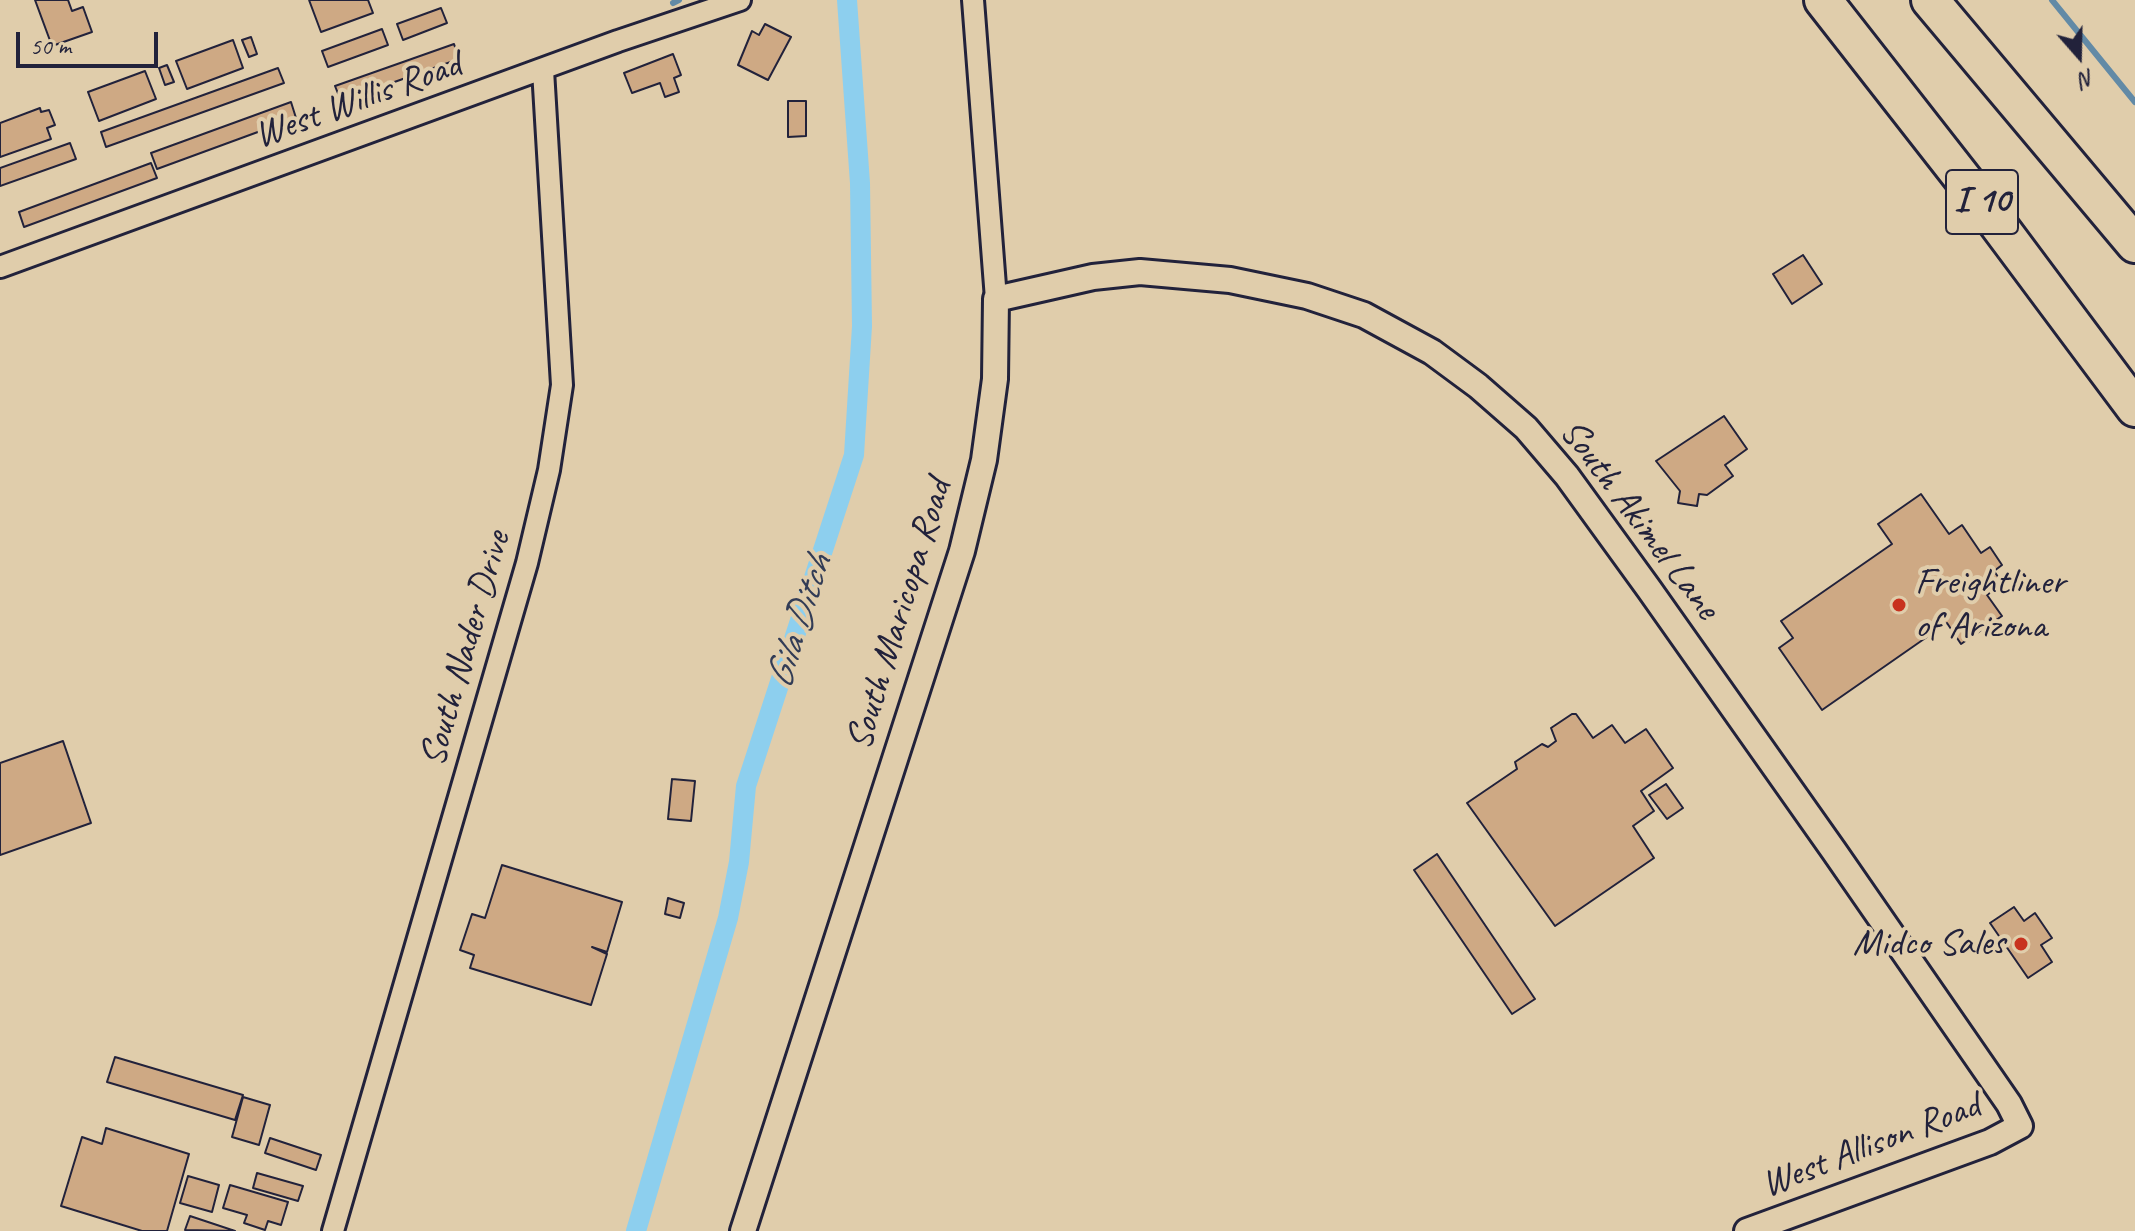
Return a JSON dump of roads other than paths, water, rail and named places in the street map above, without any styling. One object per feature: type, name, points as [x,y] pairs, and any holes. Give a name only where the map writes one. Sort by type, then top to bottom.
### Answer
[{"type":"highway","name":"I 10","points":[[1823,0],[1977,195],[2135,408]]},
{"type":"highway","name":"I 10","points":[[1930,0],[2135,244]]},
{"type":"street","name":"West Willis Road","points":[[0,267],[740,0]]},
{"type":"street","name":"South Maricopa Road","points":[[743,1231],[962,551],[984,460],[994,392],[996,299],[973,0]]},
{"type":"street","name":"South Nader Drive","points":[[333,1231],[527,563],[549,470],[562,385],[543,70]]},
{"type":"street","name":"South Akimel Lane","points":[[996,299],[1093,277],[1140,272],[1230,280],[1307,296],[1364,315],[1432,352],[1478,386],[1526,428],[1567,476],[1843,864],[2009,1104],[2020,1126]]},
{"type":"street","name":"West Allison Road","points":[[1747,1231],[1990,1142],[2020,1126]]},
{"type":"waterway","points":[[673,3],[679,0]]},
{"type":"waterway","name":"Gila Ditch","points":[[636,1231],[728,918],[739,862],[746,786],[854,455],[862,326],[860,183],[847,0]]},
{"type":"waterway","points":[[2052,0],[2135,102]]},
{"type":"place","name":"Freightliner of Arizona","points":[[1899,605]]},
{"type":"place","name":"Midco Sales","points":[[2021,944]]}]
